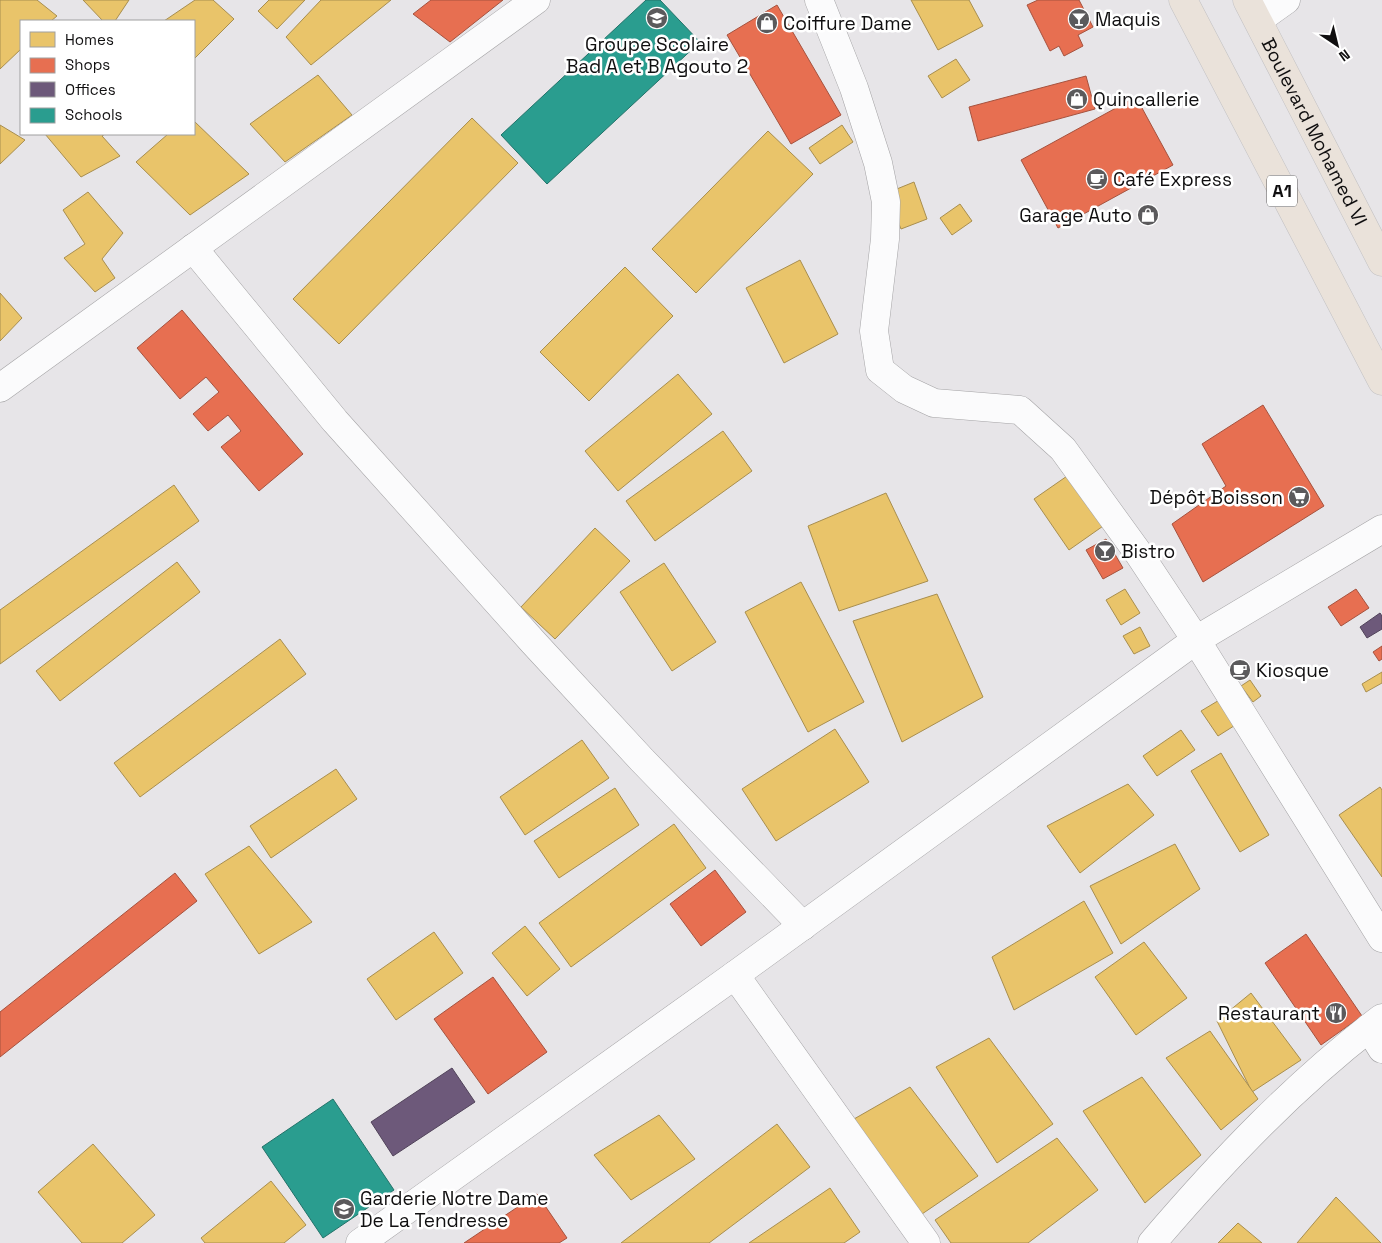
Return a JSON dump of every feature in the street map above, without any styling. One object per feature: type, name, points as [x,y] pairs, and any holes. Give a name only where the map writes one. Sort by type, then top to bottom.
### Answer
[{"type":"main road","name":"A1","points":[[1183,0],[1382,381]]},
{"type":"main road","name":"Boulevard Mohamed VI","points":[[1253,10],[1382,262]]},
{"type":"street","points":[[0,388],[536,0]]},
{"type":"street","points":[[819,0],[854,88],[878,163],[886,202],[885,239],[874,331],[880,370],[904,389],[934,404],[1020,410],[1063,449],[1139,554],[1196,640],[1382,938]]},
{"type":"street","points":[[1253,10],[1286,0]]},
{"type":"street","points":[[193,248],[335,421],[533,642],[642,760],[803,926]]},
{"type":"street","points":[[360,1243],[803,926],[1196,640],[1382,529]]},
{"type":"street","points":[[735,975],[926,1243]]},
{"type":"street","points":[[1152,1243],[1226,1158],[1267,1116],[1312,1075],[1377,1032]]},
{"type":"building: Homes","points":[[0,0],[37,0],[57,16],[52,20],[20,20],[20,50],[0,69]]},
{"type":"building: Homes","points":[[83,0],[129,0],[116,20],[102,20]]},
{"type":"building: Homes","points":[[195,0],[213,0],[234,19],[195,58],[195,20],[165,20]]},
{"type":"building: Homes","points":[[269,0],[305,0],[277,29],[258,11]]},
{"type":"building: Homes","points":[[321,0],[391,0],[311,65],[286,37]]},
{"type":"building: Homes","points":[[911,0],[969,0],[983,26],[938,50]]},
{"type":"building: Homes","points":[[956,59],[970,80],[942,98],[928,76]]},
{"type":"building: Homes","points":[[318,75],[352,115],[285,162],[250,124]]},
{"type":"building: Homes","points":[[472,118],[518,163],[339,344],[293,299]]},
{"type":"building: Homes","points":[[195,122],[249,174],[190,215],[136,162],[167,135],[195,135]]},
{"type":"building: Homes","points":[[0,125],[25,140],[0,164]]},
{"type":"building: Homes","points":[[842,125],[853,142],[820,164],[809,148]]},
{"type":"building: Homes","points":[[768,131],[813,174],[696,293],[652,249]]},
{"type":"building: Homes","points":[[46,135],[104,135],[102,136],[120,156],[81,177]]},
{"type":"building: Homes","points":[[914,182],[927,219],[901,229],[887,193]]},
{"type":"building: Homes","points":[[88,192],[123,233],[102,259],[115,278],[95,292],[64,258],[85,244],[63,210]]},
{"type":"building: Homes","points":[[960,204],[972,221],[952,235],[940,218]]},
{"type":"building: Homes","points":[[800,260],[838,334],[784,363],[746,288]]},
{"type":"building: Homes","points":[[625,267],[673,316],[589,401],[540,352]]},
{"type":"building: Homes","points":[[0,293],[22,318],[0,341]]},
{"type":"building: Homes","points":[[678,374],[712,414],[618,491],[585,451]]},
{"type":"building: Homes","points":[[723,431],[752,471],[655,541],[626,501]]},
{"type":"building: Homes","points":[[1070,474],[1106,524],[1069,550],[1034,499]]},
{"type":"building: Homes","points":[[174,485],[199,521],[0,664],[0,610]]},
{"type":"building: Homes","points":[[886,493],[928,581],[839,611],[808,526]]},
{"type":"building: Homes","points":[[595,528],[630,561],[555,639],[521,607]]},
{"type":"building: Homes","points":[[177,562],[200,592],[60,701],[36,671]]},
{"type":"building: Homes","points":[[664,563],[716,642],[672,671],[620,592]]},
{"type":"building: Homes","points":[[801,582],[864,702],[808,732],[745,612]]},
{"type":"building: Homes","points":[[1125,589],[1140,613],[1121,625],[1106,600]]},
{"type":"building: Homes","points":[[937,594],[983,697],[902,742],[853,621]]},
{"type":"building: Homes","points":[[1140,627],[1150,646],[1134,654],[1123,636]]},
{"type":"building: Homes","points":[[280,639],[306,674],[140,797],[114,763]]},
{"type":"building: Homes","points":[[1382,672],[1382,683],[1366,692],[1362,684]]},
{"type":"building: Homes","points":[[1250,680],[1261,696],[1253,702],[1241,686]]},
{"type":"building: Homes","points":[[1221,699],[1237,724],[1218,736],[1201,711]]},
{"type":"building: Homes","points":[[835,729],[869,782],[776,841],[742,789]]},
{"type":"building: Homes","points":[[1181,730],[1195,750],[1157,776],[1143,756]]},
{"type":"building: Homes","points":[[582,740],[609,778],[525,835],[500,797]]},
{"type":"building: Homes","points":[[1221,753],[1269,835],[1240,852],[1191,771]]},
{"type":"building: Homes","points":[[336,769],[357,799],[271,858],[250,826]]},
{"type":"building: Homes","points":[[1128,784],[1154,815],[1080,873],[1047,826]]},
{"type":"building: Homes","points":[[1380,787],[1382,790],[1382,877],[1339,815]]},
{"type":"building: Homes","points":[[615,788],[639,825],[559,878],[534,841]]},
{"type":"building: Homes","points":[[674,824],[706,868],[571,967],[539,923]]},
{"type":"building: Homes","points":[[1175,844],[1200,889],[1121,944],[1090,886]]},
{"type":"building: Homes","points":[[249,846],[312,922],[259,954],[205,874]]},
{"type":"building: Homes","points":[[1084,901],[1113,953],[1014,1010],[992,957]]},
{"type":"building: Homes","points":[[525,926],[560,969],[527,996],[492,953]]},
{"type":"building: Homes","points":[[434,932],[463,973],[396,1020],[367,979]]},
{"type":"building: Homes","points":[[1144,942],[1187,998],[1136,1035],[1095,977]]},
{"type":"building: Homes","points":[[1251,993],[1301,1060],[1252,1092],[1217,1021]]},
{"type":"building: Homes","points":[[1210,1031],[1258,1099],[1221,1130],[1166,1058]]},
{"type":"building: Homes","points":[[989,1038],[1053,1124],[997,1163],[936,1067]]},
{"type":"building: Homes","points":[[1142,1077],[1201,1155],[1145,1203],[1083,1111]]},
{"type":"building: Homes","points":[[910,1087],[978,1176],[922,1214],[854,1119]]},
{"type":"building: Homes","points":[[659,1115],[695,1159],[631,1200],[594,1155]]},
{"type":"building: Homes","points":[[777,1124],[810,1167],[709,1243],[621,1243]]},
{"type":"building: Homes","points":[[1057,1138],[1098,1190],[1028,1243],[951,1243],[935,1220]]},
{"type":"building: Homes","points":[[93,1144],[155,1215],[122,1243],[82,1243],[38,1192]]},
{"type":"building: Homes","points":[[271,1181],[306,1225],[284,1243],[205,1243],[201,1238]]},
{"type":"building: Homes","points":[[830,1188],[860,1232],[844,1243],[749,1243]]},
{"type":"building: Homes","points":[[1336,1197],[1381,1243],[1297,1243]]},
{"type":"building: Homes","points":[[1238,1223],[1262,1243],[1218,1243]]},
{"type":"building: Shops","points":[[431,0],[503,0],[450,42],[413,14]]},
{"type":"building: Shops","points":[[1038,0],[1079,0],[1093,27],[1078,35],[1083,46],[1064,56],[1059,46],[1050,51],[1027,5]]},
{"type":"building: Shops","points":[[777,5],[841,115],[791,144],[727,35]]},
{"type":"building: Shops","points":[[1086,76],[1095,109],[978,141],[969,107]]},
{"type":"building: Shops","points":[[1136,97],[1173,165],[1058,228],[1021,160]]},
{"type":"building: Shops","points":[[182,310],[303,454],[259,491],[221,447],[241,431],[228,415],[208,431],[193,414],[219,392],[206,377],[180,399],[137,348]]},
{"type":"building: Shops","points":[[1263,405],[1324,506],[1203,582],[1172,524],[1226,486],[1202,444]]},
{"type":"building: Shops","points":[[1106,539],[1123,568],[1103,579],[1086,550]]},
{"type":"building: Shops","points":[[1356,589],[1369,608],[1341,626],[1328,607]]},
{"type":"building: Shops","points":[[1382,646],[1382,659],[1379,661],[1373,652]]},
{"type":"building: Shops","points":[[715,870],[746,912],[701,946],[670,904]]},
{"type":"building: Shops","points":[[175,873],[197,901],[0,1057],[0,1012]]},
{"type":"building: Shops","points":[[1306,934],[1362,1016],[1321,1045],[1265,963]]},
{"type":"building: Shops","points":[[493,977],[547,1052],[488,1094],[434,1019]]},
{"type":"building: Shops","points":[[537,1194],[567,1238],[559,1243],[464,1243]]},
{"type":"building: Offices","points":[[1380,613],[1382,616],[1382,629],[1367,638],[1360,627]]},
{"type":"building: Offices","points":[[452,1068],[475,1102],[393,1156],[371,1122]]},
{"type":"building: Schools","points":[[646,0],[660,0],[700,42],[547,184],[501,135]]},
{"type":"building: Schools","points":[[333,1099],[394,1190],[323,1238],[262,1147]]},
{"type":"place","name":"Groupe Scolaire Bad A et B Agouto 2","points":[[657,18]]},
{"type":"place","name":"Maquis","points":[[1079,19]]},
{"type":"place","name":"Coiffure Dame","points":[[767,23]]},
{"type":"place","name":"Quincallerie","points":[[1077,99]]},
{"type":"place","name":"Café Express","points":[[1097,179]]},
{"type":"place","name":"Garage Auto","points":[[1148,215]]},
{"type":"place","name":"Dépôt Boisson","points":[[1299,497]]},
{"type":"place","name":"Bistro","points":[[1105,551]]},
{"type":"place","name":"Kiosque","points":[[1240,670]]},
{"type":"place","name":"Restaurant","points":[[1336,1013]]},
{"type":"place","name":"Garderie Notre Dame De La Tendresse","points":[[344,1209]]}]
